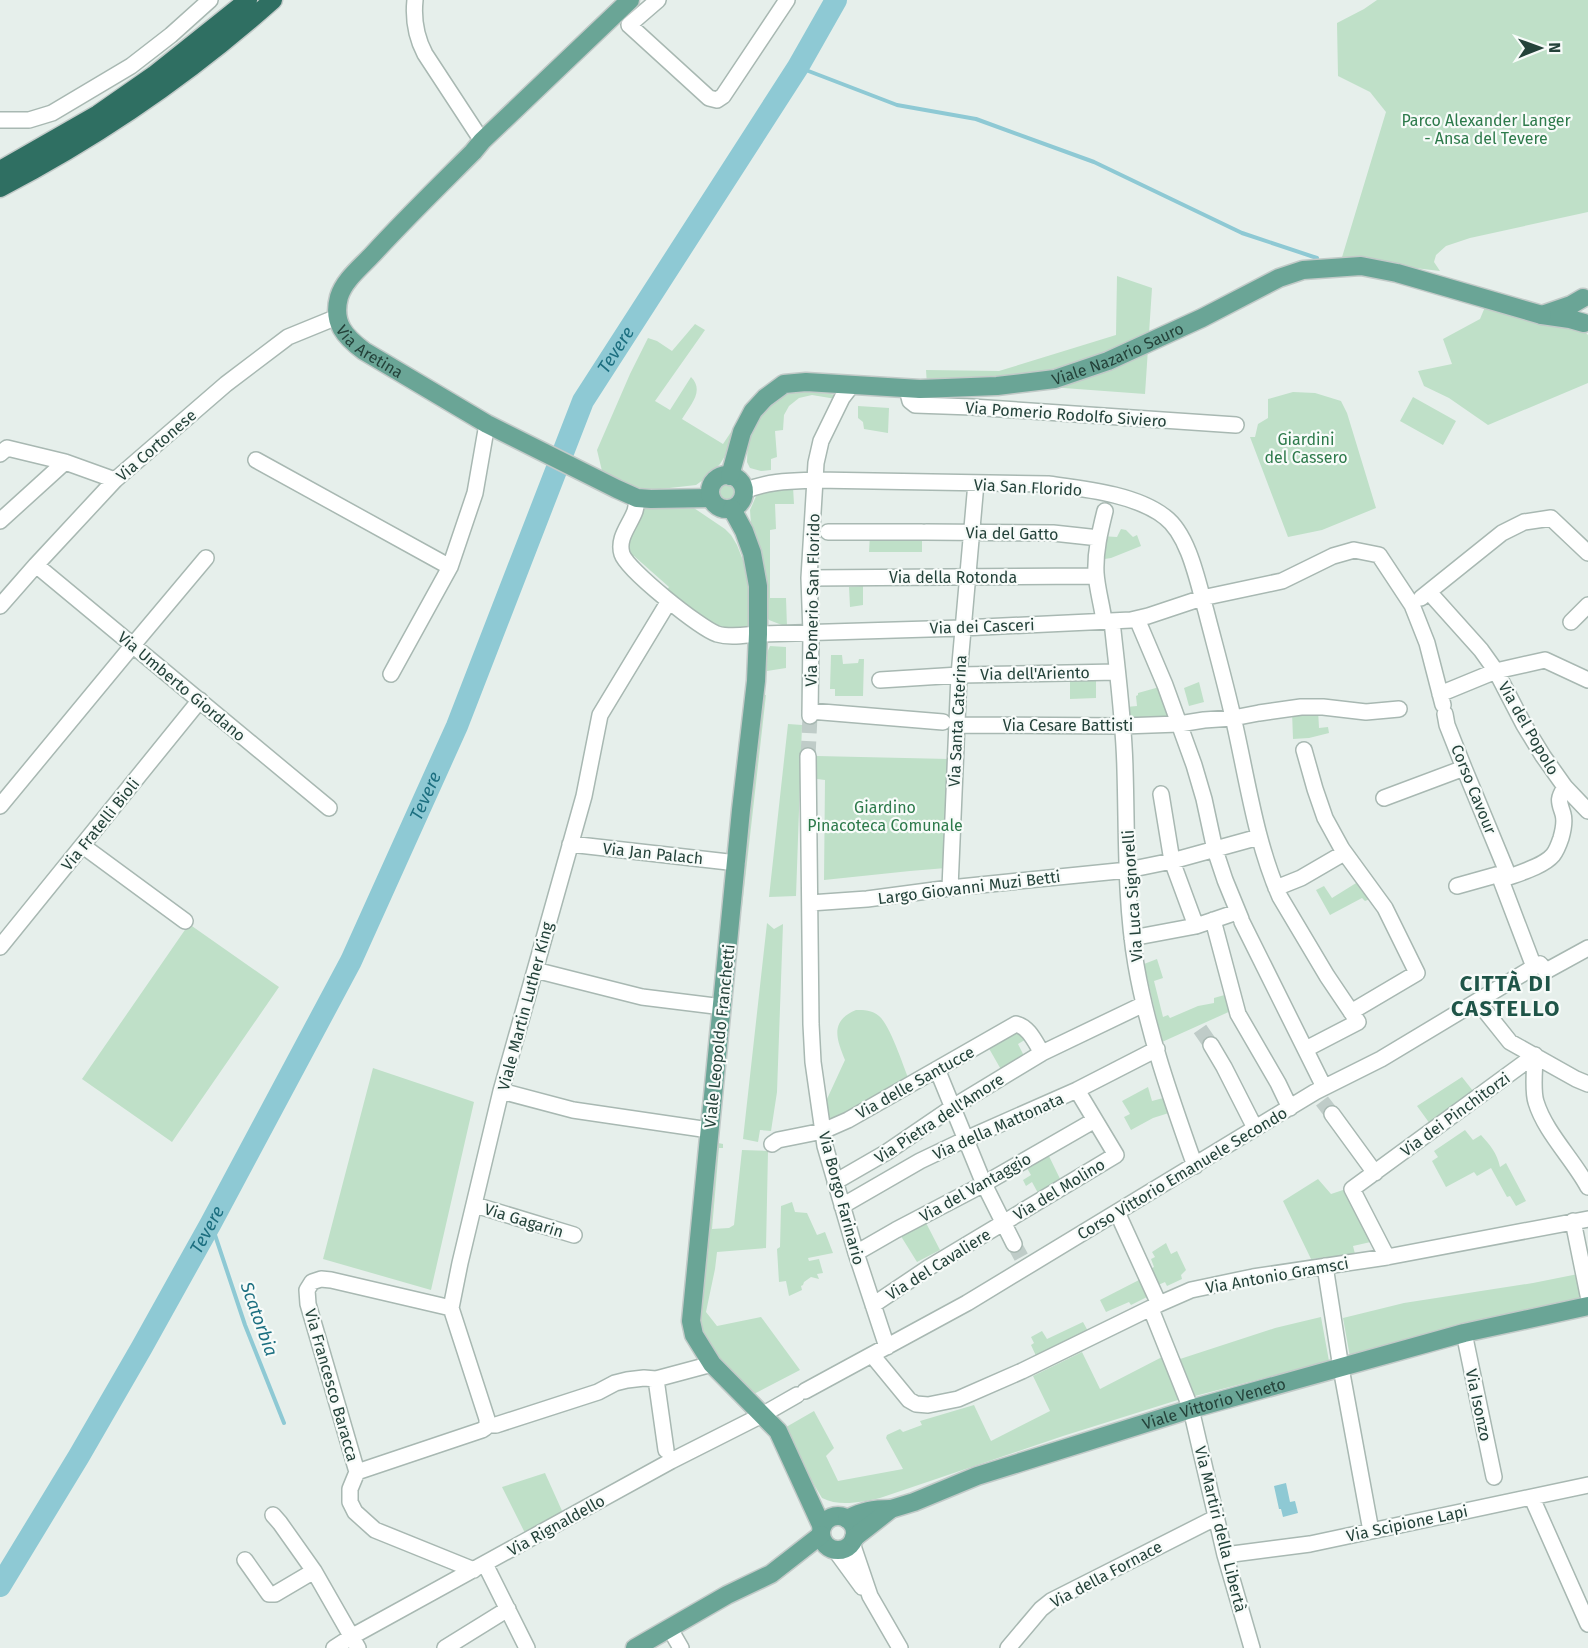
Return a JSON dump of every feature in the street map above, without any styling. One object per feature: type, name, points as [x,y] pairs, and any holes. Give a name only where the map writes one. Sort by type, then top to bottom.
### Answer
[{"type":"highway","points":[[0,170],[98,114],[261,3]]},
{"type":"highway","points":[[0,188],[106,127],[163,89],[261,3]]},
{"type":"main road","name":"Via Aretina","points":[[632,6],[482,141],[395,231],[348,281],[339,296],[337,317],[350,340],[364,351],[487,424],[617,489],[637,498],[711,498]]},
{"type":"main road","name":"Viale Nazario Sauro","points":[[730,476],[742,432],[753,411],[765,398],[784,384],[806,382],[920,389],[997,386],[1055,379],[1108,361],[1202,318],[1279,278],[1303,270],[1361,266],[1426,281],[1542,315],[1570,319],[1586,325]]},
{"type":"main road","points":[[1542,315],[1571,305],[1585,295]]},
{"type":"main road","points":[[1585,295],[1580,303],[1579,313],[1586,325]]},
{"type":"main road","points":[[730,476],[740,481],[744,491],[741,502],[732,509],[722,509],[711,498],[711,486],[719,477],[730,476]]},
{"type":"main road","name":"Viale Leopoldo Franchetti","points":[[732,509],[744,531],[752,553],[758,586],[756,681],[691,1321],[694,1335],[712,1364],[778,1431],[803,1483],[836,1540]]},
{"type":"main road","name":"Viale Vittorio Veneto","points":[[836,1540],[891,1509],[977,1476],[1191,1409],[1464,1333],[1588,1306]]},
{"type":"main road","points":[[635,1648],[727,1595],[836,1540],[854,1527],[803,1483]]},
{"type":"main road","points":[[836,1540],[828,1520],[874,1509],[891,1509]]},
{"type":"street","points":[[0,120],[29,120],[52,114],[131,66],[171,35],[210,0]]},
{"type":"street","points":[[415,0],[415,25],[419,43],[482,141]]},
{"type":"street","points":[[658,0],[632,6],[629,25],[709,98],[717,100],[723,96],[787,0]]},
{"type":"street","name":"Via Cortonese","points":[[0,606],[115,480],[226,384],[288,337],[337,317]]},
{"type":"street","name":"Via Pomerio San Florido","points":[[810,713],[809,578],[821,532],[816,463],[822,441],[842,398],[852,385]]},
{"type":"street","name":"Via Pomerio Rodolfo Siviero","points":[[907,388],[910,400],[915,405],[1236,425]]},
{"type":"street","points":[[391,674],[450,567],[475,494],[487,424]]},
{"type":"street","points":[[0,454],[7,448],[65,462],[115,480]]},
{"type":"street","points":[[256,460],[450,567]]},
{"type":"street","points":[[0,521],[65,462]]},
{"type":"street","name":"Via San Florido","points":[[744,491],[761,484],[816,480],[1048,484],[1083,488],[1107,501],[1135,501],[1165,516],[1175,527],[1187,551],[1202,598],[1233,718],[1259,837],[1276,888],[1327,976],[1354,1017]]},
{"type":"street","name":"Via Santa Caterina","points":[[950,888],[953,723],[976,483]]},
{"type":"street","name":"Via dei Casceri","points":[[637,498],[635,510],[621,538],[622,555],[627,563],[669,602],[707,629],[730,636],[1137,619],[1202,598],[1282,582],[1333,556],[1354,550],[1379,555],[1412,605]]},
{"type":"street","name":"Via Luca Signorelli","points":[[1107,501],[1099,538],[1096,576],[1108,621],[1123,726],[1132,938],[1144,1004],[1176,1114],[1195,1166]]},
{"type":"street","points":[[1412,605],[1502,533],[1524,522],[1551,518],[1588,553]]},
{"type":"street","name":"Via del Gatto","points":[[821,532],[1053,533],[1099,538]]},
{"type":"street","points":[[0,806],[206,558]]},
{"type":"street","name":"Via Umberto Giordano","points":[[36,565],[329,808]]},
{"type":"street","name":"Via della Rotonda","points":[[809,578],[1096,576]]},
{"type":"street","name":"Via del Popolo","points":[[1429,592],[1481,650],[1496,671],[1533,741],[1565,787],[1588,811]]},
{"type":"street","name":"Viale Martin Luther King","points":[[487,1425],[451,1308],[460,1263],[501,1091],[584,796],[600,715],[669,602]]},
{"type":"street","points":[[1571,622],[1588,604]]},
{"type":"street","name":"Corso Cavour","points":[[1412,605],[1427,643],[1447,725],[1540,969]]},
{"type":"street","points":[[1137,619],[1191,756],[1202,789],[1215,850],[1240,918],[1305,1049],[1320,1093]]},
{"type":"street","points":[[1442,701],[1496,671],[1545,660],[1588,680]]},
{"type":"street","name":"Via dell'Ariento","points":[[880,680],[959,675],[1117,672]]},
{"type":"street","name":"Via Fratelli Bioli","points":[[0,947],[200,700]]},
{"type":"street","name":"Via Cesare Battisti","points":[[810,713],[953,723],[1123,726],[1179,724],[1301,707],[1366,712],[1399,708]]},
{"type":"street","points":[[1304,750],[1325,820],[1344,853],[1385,908],[1417,973],[1305,1049]]},
{"type":"street","points":[[808,756],[810,903]]},
{"type":"street","points":[[1384,798],[1464,768]]},
{"type":"street","points":[[1457,886],[1536,866],[1552,857],[1558,848],[1562,832],[1563,813],[1558,800],[1565,787]]},
{"type":"street","points":[[1161,794],[1172,861],[1196,926]]},
{"type":"street","name":"Largo Giovanni Muzi Betti","points":[[810,903],[867,899],[1128,870],[1172,861],[1259,837]]},
{"type":"street","name":"Via Jan Palach","points":[[570,844],[737,863]]},
{"type":"street","points":[[82,846],[185,921]]},
{"type":"street","points":[[1276,888],[1301,878],[1344,853]]},
{"type":"street","name":"Via Borgo Farinario","points":[[810,903],[812,1043],[825,1146],[856,1253],[887,1347]]},
{"type":"street","points":[[1132,938],[1196,926],[1213,920],[1240,918]]},
{"type":"street","points":[[1213,920],[1238,1014],[1290,1108]]},
{"type":"street","name":"Corso Vittorio Emanuele Secondo","points":[[801,1393],[967,1304],[1025,1265],[1290,1108],[1381,1059],[1478,1002],[1540,969],[1588,948]]},
{"type":"street","points":[[534,970],[642,998],[723,1007]]},
{"type":"street","points":[[1478,1002],[1510,1042],[1588,1084]]},
{"type":"street","name":"Via Pietra dell'Amore","points":[[835,1182],[869,1163],[953,1107],[1041,1053],[1144,1004]]},
{"type":"street","name":"Via delle Santucce","points":[[772,1144],[778,1140],[823,1131],[848,1119],[1016,1024],[1028,1031],[1041,1053]]},
{"type":"street","points":[[1211,1045],[1255,1128]]},
{"type":"street","name":"Via della Mattonata","points":[[842,1206],[920,1161],[1077,1090],[1157,1049]]},
{"type":"street","points":[[1535,1055],[1536,1103],[1548,1127],[1584,1169],[1588,1187]]},
{"type":"street","name":"Via dei Pinchitorzi","points":[[1387,1257],[1352,1189],[1535,1055]]},
{"type":"street","points":[[937,1069],[984,1184],[1014,1244]]},
{"type":"street","points":[[1077,1090],[1092,1117]]},
{"type":"street","points":[[501,1091],[573,1110],[709,1130]]},
{"type":"street","points":[[1332,1114],[1375,1173]]},
{"type":"street","name":"Via del Molino","points":[[1003,1223],[1116,1155],[1092,1117]]},
{"type":"street","name":"Via del Vantaggio","points":[[856,1253],[984,1184],[1092,1117]]},
{"type":"street","points":[[908,1138],[920,1161]]},
{"type":"street","name":"Via Gagarin","points":[[475,1205],[574,1235]]},
{"type":"street","name":"Via Martiri della Libertà","points":[[1117,1212],[1155,1306],[1191,1409],[1225,1555],[1252,1648]]},
{"type":"street","points":[[1580,1220],[1588,1295]]},
{"type":"street","name":"Via Antonio Gramsci","points":[[872,1355],[909,1400],[916,1404],[928,1405],[958,1399],[1191,1290],[1254,1277],[1387,1257],[1580,1220]]},
{"type":"street","name":"Via del Cavaliere","points":[[873,1305],[917,1275],[1003,1223]]},
{"type":"street","points":[[1325,1266],[1371,1531]]},
{"type":"street","name":"Via Francesco Baracca","points":[[451,1308],[331,1280],[321,1279],[312,1282],[307,1290],[308,1304],[357,1472],[482,1430],[487,1425],[496,1425],[598,1392],[615,1383],[644,1378],[656,1379],[712,1364]]},
{"type":"street","name":"Via Isonzo","points":[[1464,1333],[1494,1477]]},
{"type":"street","points":[[656,1379],[666,1450]]},
{"type":"street","name":"Via Rignaldello","points":[[334,1648],[355,1643],[479,1567],[671,1461],[801,1393]]},
{"type":"street","points":[[357,1472],[350,1489],[350,1502],[355,1512],[375,1530],[479,1567],[508,1609],[527,1648]]},
{"type":"street","name":"Via Scipione Lapi","points":[[1225,1555],[1310,1544],[1588,1485]]},
{"type":"street","points":[[1532,1498],[1588,1624]]},
{"type":"street","points":[[273,1515],[314,1571],[355,1643]]},
{"type":"street","name":"Via della Fornace","points":[[1008,1648],[1041,1609],[1051,1601],[1217,1517]]},
{"type":"street","points":[[836,1540],[859,1583],[870,1596],[900,1648]]},
{"type":"street","points":[[245,1560],[268,1594],[275,1594],[314,1571]]},
{"type":"street","points":[[445,1648],[508,1609]]},
{"type":"street","points":[[670,1629],[681,1648]]},
{"type":"green space","name":"Parco Alexander Langer - Ansa del Tevere","points":[[1377,0],[1588,0],[1588,212],[1470,238],[1446,246],[1436,255],[1434,262],[1440,271],[1398,266],[1336,277],[1386,112],[1370,92],[1338,76],[1337,23]]},
{"type":"green space","points":[[1117,276],[1152,288],[1145,394],[1023,385],[927,385],[926,370],[999,371],[1116,335]]},
{"type":"green space","points":[[1485,307],[1580,326],[1588,335],[1588,383],[1488,425],[1449,398],[1424,386],[1418,371],[1452,364],[1443,339],[1480,319]]},
{"type":"green space","points":[[695,324],[705,330],[655,401],[670,410],[691,377],[697,388],[695,398],[682,419],[723,444],[733,429],[737,431],[720,464],[696,485],[652,490],[639,489],[602,471],[597,450],[648,338],[672,351]]},
{"type":"green space","points":[[805,391],[838,395],[836,399],[812,395],[799,398],[789,406],[784,415],[783,430],[775,431],[777,457],[771,459],[771,470],[761,471],[750,468],[747,462],[748,434],[758,413],[784,392]]},
{"type":"green space","name":"Giardini del Cassero","points":[[1293,392],[1315,393],[1341,401],[1347,413],[1376,508],[1322,530],[1288,537],[1250,437],[1255,437],[1258,424],[1268,418],[1268,399]]},
{"type":"green space","points":[[1413,397],[1456,421],[1443,445],[1400,421]]},
{"type":"green space","points":[[858,406],[889,408],[888,433],[864,429],[863,422],[858,418]]},
{"type":"green space","points":[[727,480],[735,484],[739,492],[735,500],[727,504],[719,500],[715,492],[719,484]]},
{"type":"green space","points":[[793,487],[794,504],[775,504],[776,529],[770,530],[770,598],[786,598],[787,627],[769,620],[766,616],[758,542],[751,525],[750,510],[757,494],[762,490]]},
{"type":"green space","points":[[642,503],[688,504],[731,535],[748,573],[753,593],[751,626],[740,629],[729,628],[706,620],[665,593],[669,587],[634,556],[631,558],[629,541]]},
{"type":"green space","points":[[1121,529],[1126,530],[1133,537],[1137,535],[1141,546],[1111,558],[1098,560],[1101,536],[1117,537]]},
{"type":"green space","points":[[870,534],[922,534],[922,552],[869,552]]},
{"type":"green space","points":[[863,586],[863,605],[850,607],[849,587]]},
{"type":"green space","points":[[770,646],[786,647],[786,668],[767,671],[766,655]]},
{"type":"green space","points":[[831,655],[842,655],[843,664],[858,663],[859,659],[864,659],[863,696],[835,696],[835,689],[830,689]]},
{"type":"green space","points":[[1070,675],[1096,675],[1096,698],[1070,699]]},
{"type":"green space","points":[[1199,682],[1204,702],[1189,706],[1184,688]]},
{"type":"green space","points":[[1163,686],[1176,720],[1127,721],[1126,707],[1137,706],[1138,693]]},
{"type":"green space","points":[[761,694],[766,695],[742,907],[737,906]]},
{"type":"green space","points":[[1318,710],[1319,728],[1328,727],[1329,733],[1293,739],[1292,711]]},
{"type":"green space","points":[[788,724],[802,725],[796,896],[769,897]]},
{"type":"green space","name":"Giardino Pinacoteca Comunale","points":[[817,756],[949,759],[946,868],[824,880],[825,780],[817,779]]},
{"type":"green space","points":[[1361,880],[1370,899],[1365,901],[1362,898],[1330,915],[1316,890],[1324,886],[1332,898]]},
{"type":"green space","points":[[767,923],[774,929],[783,924],[777,1092],[771,1131],[760,1130],[758,1142],[743,1139]]},
{"type":"green space","points":[[189,924],[279,987],[172,1142],[82,1079]]},
{"type":"green space","points":[[1157,959],[1163,978],[1154,981],[1163,1017],[1168,1015],[1170,1018],[1198,1006],[1214,1003],[1214,998],[1228,994],[1233,1010],[1162,1042],[1144,964]]},
{"type":"green space","points":[[856,1010],[874,1013],[883,1021],[892,1036],[909,1080],[835,1123],[829,1118],[827,1099],[845,1060],[837,1031],[842,1019]]},
{"type":"green space","points":[[1017,1029],[1028,1038],[1018,1044],[1026,1060],[1003,1073],[987,1045]]},
{"type":"green space","points":[[373,1068],[474,1102],[431,1290],[323,1259]]},
{"type":"green space","points":[[1462,1077],[1477,1096],[1433,1128],[1417,1106]]},
{"type":"green space","points":[[1148,1087],[1152,1101],[1167,1097],[1172,1112],[1153,1118],[1131,1130],[1124,1117],[1130,1114],[1122,1101]]},
{"type":"green space","points":[[1465,1130],[1473,1140],[1481,1135],[1495,1153],[1500,1167],[1506,1163],[1526,1201],[1516,1206],[1510,1196],[1507,1197],[1491,1168],[1477,1176],[1474,1172],[1446,1187],[1432,1161],[1438,1157],[1434,1151]]},
{"type":"green space","points":[[714,1142],[723,1144],[723,1148],[719,1148],[712,1229],[729,1228],[734,1225],[742,1150],[768,1151],[766,1248],[717,1252],[706,1312],[717,1326],[761,1317],[800,1370],[754,1394],[712,1348],[696,1314]]},
{"type":"green space","points":[[1046,1150],[1063,1185],[1037,1199],[1034,1195],[1038,1193],[1032,1182],[1026,1186],[1023,1180],[1031,1175],[1024,1163]]},
{"type":"green space","points":[[1318,1179],[1331,1194],[1349,1188],[1375,1241],[1353,1246],[1355,1254],[1311,1259],[1283,1201]]},
{"type":"green space","points":[[792,1202],[795,1212],[807,1213],[817,1235],[825,1232],[833,1253],[808,1258],[809,1261],[819,1259],[823,1273],[817,1274],[819,1279],[811,1277],[801,1286],[802,1290],[789,1296],[786,1281],[779,1282],[777,1249],[780,1247],[781,1206]]},
{"type":"green space","points":[[924,1219],[940,1250],[917,1262],[899,1233]]},
{"type":"green space","points":[[1166,1243],[1171,1254],[1177,1251],[1186,1270],[1181,1275],[1182,1279],[1167,1286],[1165,1282],[1156,1286],[1148,1270],[1154,1267],[1151,1259],[1155,1257],[1152,1252]]},
{"type":"green space","points":[[1578,1274],[1583,1299],[1350,1357],[1343,1318],[1404,1303]]},
{"type":"green space","points":[[1139,1280],[1147,1297],[1131,1305],[1129,1302],[1106,1312],[1100,1300]]},
{"type":"green space","points":[[1321,1317],[1329,1361],[1195,1396],[1180,1359],[1275,1328]]},
{"type":"green space","points":[[1083,1322],[1089,1333],[1037,1358],[1031,1345],[1034,1343],[1031,1337],[1042,1331],[1047,1339]]},
{"type":"green space","points":[[1082,1352],[1100,1389],[1164,1356],[1181,1399],[880,1498],[851,1503],[822,1498],[781,1430],[814,1411],[834,1448],[826,1456],[838,1481],[903,1469],[886,1438],[887,1435],[900,1429],[903,1432],[922,1425],[920,1421],[974,1405],[991,1441],[1050,1411],[1033,1376]]},
{"type":"green space","points":[[545,1473],[563,1513],[525,1533],[502,1487]]},
{"type":"water","points":[[1286,1483],[1290,1502],[1295,1501],[1298,1513],[1283,1517],[1274,1486]]},
{"type":"waterway","name":"Tevere","points":[[0,1586],[142,1347],[351,961],[457,726],[583,401],[798,67],[836,0]]},
{"type":"waterway","points":[[798,67],[897,105],[976,119],[1094,162],[1242,233],[1317,258]]},
{"type":"waterway","name":"Scatorbia","points":[[211,1223],[245,1325],[284,1423]]},
{"type":"tunnel","points":[[808,756],[810,716]]},
{"type":"tunnel","points":[[1200,1029],[1211,1045]]},
{"type":"tunnel","points":[[1322,1101],[1332,1114]]},
{"type":"tunnel","points":[[1014,1244],[1025,1264]]},
{"type":"district","name":"CITTÀ DI CASTELLO","points":[[1506,996]]}]
